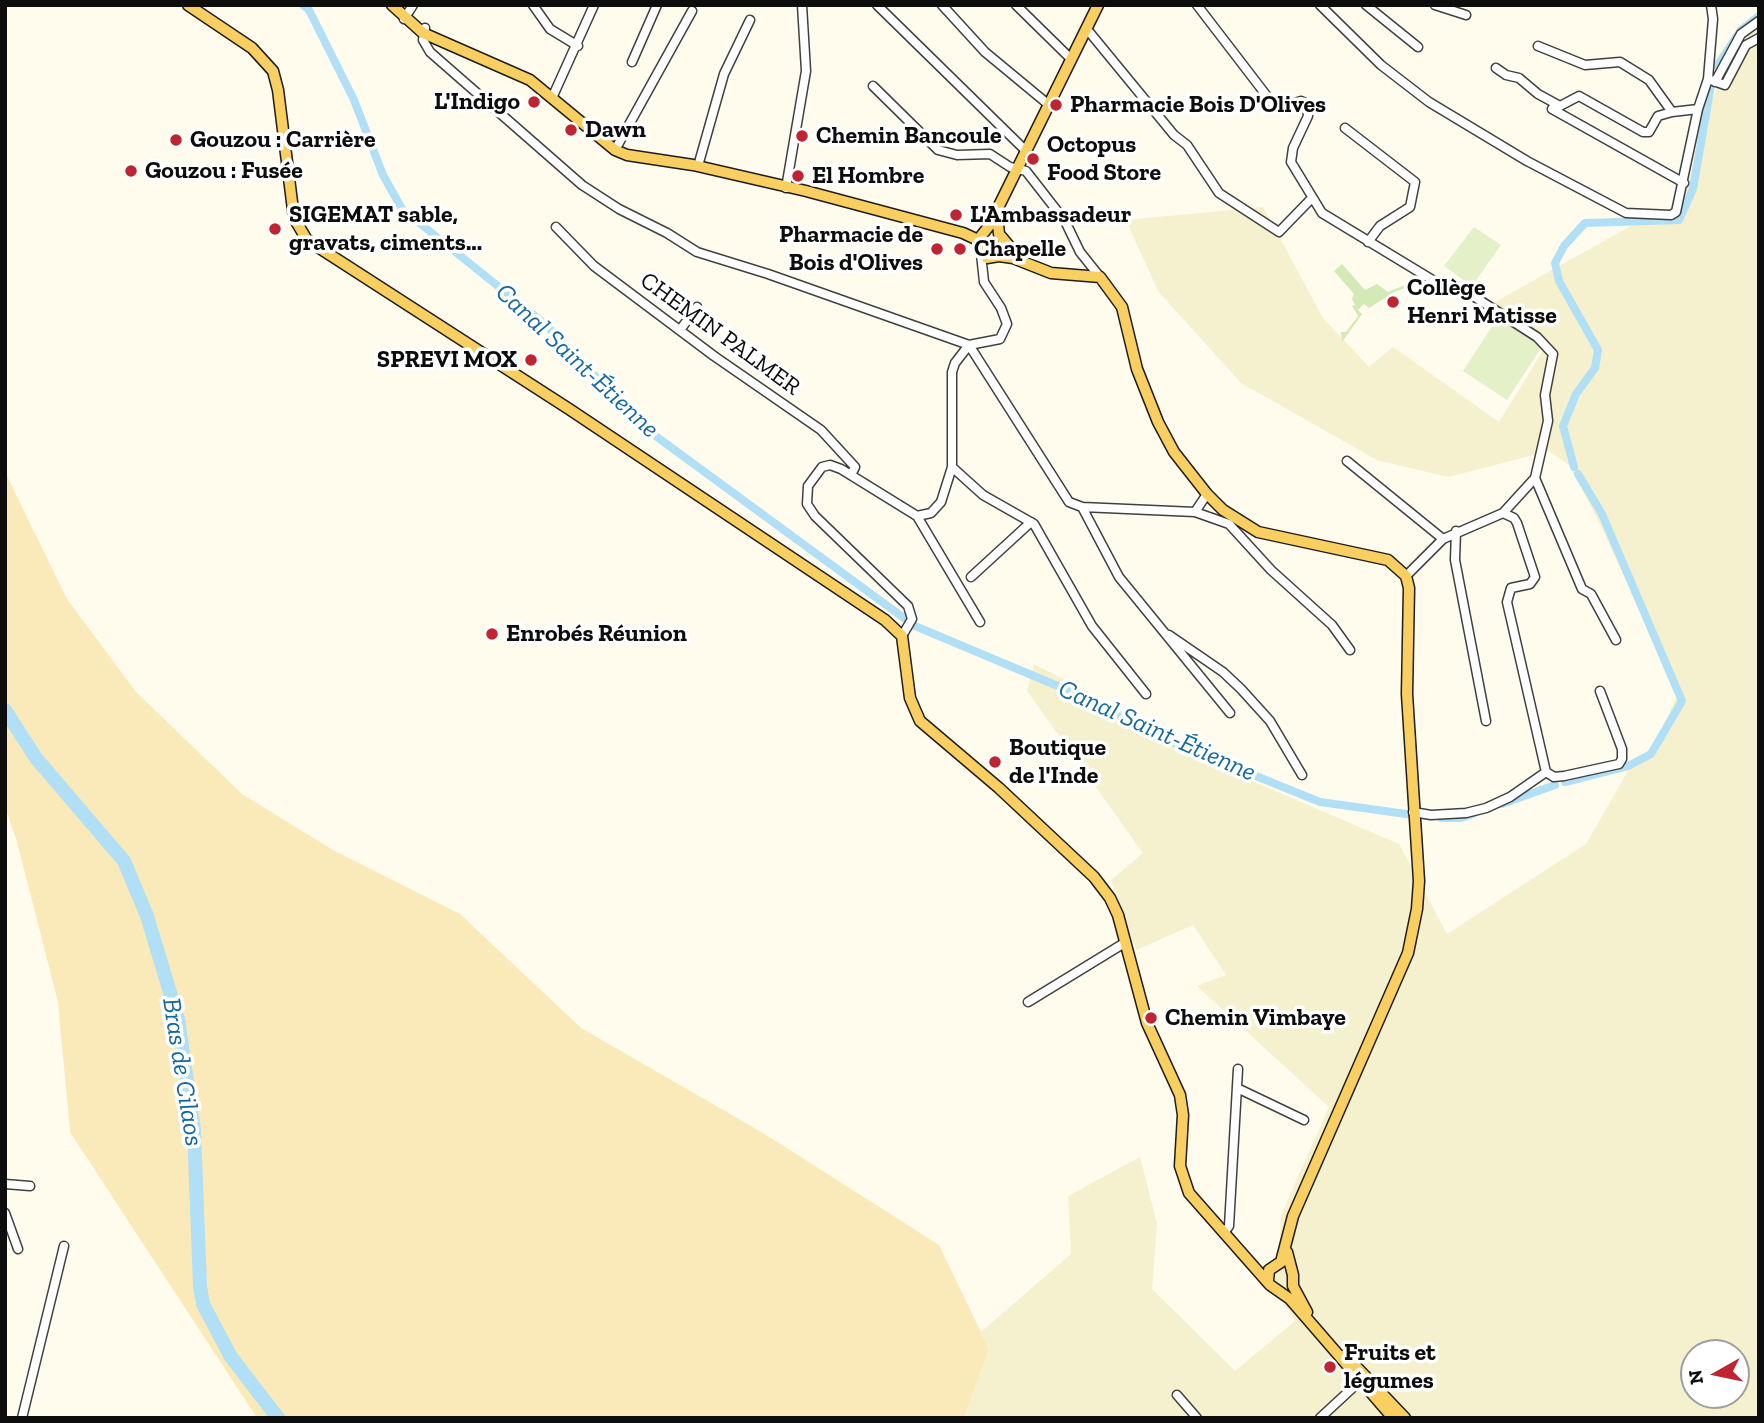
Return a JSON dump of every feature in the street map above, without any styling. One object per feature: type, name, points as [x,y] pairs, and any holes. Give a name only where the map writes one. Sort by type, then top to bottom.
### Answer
[{"type":"main road","points":[[188,5],[252,48],[273,71],[278,90],[294,218],[307,240],[678,482],[877,615],[902,636],[910,698],[920,721],[987,776],[1094,877],[1110,898],[1126,942],[1147,1023],[1180,1095],[1183,1115],[1181,1177],[1196,1202],[1273,1288],[1281,1290],[1393,1418]]},
{"type":"main road","points":[[394,5],[408,13],[424,30],[517,72],[616,147],[644,157],[698,166],[953,230],[1001,239],[1022,260]]},
{"type":"main road","points":[[982,236],[1098,5]]},
{"type":"main road","points":[[990,256],[1001,239],[997,209]]},
{"type":"main road","points":[[982,236],[990,256]]},
{"type":"main road","points":[[990,256],[1022,260],[1051,273],[1100,277],[1122,307],[1137,369],[1158,422],[1174,452],[1223,510],[1258,532],[1388,560],[1406,576],[1409,603],[1407,694],[1419,881],[1417,909],[1408,953],[1293,1216],[1280,1266],[1268,1280]]},
{"type":"main road","points":[[1255,1265],[1280,1266],[1293,1275],[1292,1283],[1303,1307],[1405,1418]]},
{"type":"main road","points":[[1281,1290],[1292,1283]]},
{"type":"street","points":[[533,5],[550,29],[578,46]]},
{"type":"street","points":[[552,98],[578,46],[594,5]]},
{"type":"street","points":[[632,62],[657,5]]},
{"type":"street","points":[[786,188],[807,64],[802,5]]},
{"type":"street","points":[[877,5],[1026,152]]},
{"type":"street","points":[[942,5],[985,52],[1049,105]]},
{"type":"street","points":[[1016,5],[1071,59]]},
{"type":"street","points":[[1198,5],[1273,104],[1283,107],[1301,101],[1307,104],[1308,116],[1293,148],[1291,162],[1311,199],[1331,220],[1444,286],[1470,294],[1547,344],[1553,360],[1546,385],[1548,421],[1535,478],[1503,513],[1456,531],[1443,539],[1406,576]]},
{"type":"street","points":[[1320,5],[1381,65],[1429,102],[1527,161],[1626,213],[1671,215],[1676,212],[1684,183],[1698,109],[1712,80],[1741,34],[1759,21]]},
{"type":"street","points":[[1366,5],[1419,47]]},
{"type":"street","points":[[1435,5],[1466,15]]},
{"type":"street","points":[[1711,5],[1712,80]]},
{"type":"street","points":[[616,147],[692,11]]},
{"type":"street","points":[[698,166],[724,74],[750,20]]},
{"type":"street","points":[[1086,28],[1174,135],[1186,145],[1219,193],[1279,232],[1311,199]]},
{"type":"street","points":[[424,30],[423,40],[430,52],[582,185],[619,209],[667,233],[697,252],[768,274],[969,345],[1000,339],[1006,331],[1006,316],[983,275],[990,256]]},
{"type":"street","points":[[1712,80],[1727,83],[1746,45],[1759,38]]},
{"type":"street","points":[[1538,46],[1585,65],[1615,60],[1633,68],[1649,80],[1672,112]]},
{"type":"street","points":[[1496,68],[1506,75],[1519,78],[1538,94],[1560,106],[1579,96],[1643,132],[1649,132],[1658,116],[1698,109]]},
{"type":"street","points":[[873,86],[938,150],[957,155],[990,154],[1017,170],[1026,171],[1060,213],[1080,252],[1100,277]]},
{"type":"street","points":[[1552,109],[1684,183]]},
{"type":"street","points":[[1345,128],[1415,182],[1410,207],[1380,226],[1368,242]]},
{"type":"street","name":"CHEMIN PALMER","points":[[556,227],[594,266],[821,430],[855,467],[851,475]]},
{"type":"street","points":[[680,330],[697,307]]},
{"type":"street","points":[[917,516],[931,513],[942,502],[952,467],[952,372],[960,354],[969,345]]},
{"type":"street","points":[[969,345],[1066,498],[1082,507],[1195,512],[1229,524],[1271,570],[1332,625],[1350,650]]},
{"type":"street","points":[[1347,461],[1443,539]]},
{"type":"street","points":[[902,636],[911,626],[912,612],[908,606],[826,528],[807,503],[808,486],[822,467],[830,465],[851,475],[917,516],[980,622]]},
{"type":"street","points":[[952,467],[983,495],[1031,522],[1040,533],[1092,626],[1146,694]]},
{"type":"street","points":[[1535,478],[1582,589],[1591,594],[1616,640]]},
{"type":"street","points":[[1195,512],[1207,494]]},
{"type":"street","points":[[1082,507],[1112,565],[1161,630],[1230,713]]},
{"type":"street","points":[[1503,513],[1514,518],[1535,577],[1530,584],[1511,588],[1507,602],[1546,772],[1554,777],[1619,764],[1622,759],[1622,749],[1600,691]]},
{"type":"street","points":[[971,578],[1031,522]]},
{"type":"street","points":[[1456,531],[1455,560],[1486,721]]},
{"type":"street","points":[[1161,630],[1223,672],[1241,689],[1270,721],[1302,775]]},
{"type":"street","points":[[1413,812],[1431,815],[1466,813],[1486,808],[1519,791],[1546,772]]},
{"type":"street","points":[[1028,1002],[1126,942]]},
{"type":"street","points":[[1224,1233],[1229,1226],[1238,1069]]},
{"type":"street","points":[[1237,1088],[1304,1120]]},
{"type":"street","points":[[5,1184],[30,1186]]},
{"type":"street","points":[[5,1213],[18,1249]]},
{"type":"street","points":[[22,1418],[64,1246]]},
{"type":"street","points":[[1320,1418],[1360,1381]]},
{"type":"street","points":[[1177,1395],[1197,1418]]},
{"type":"shaded area","points":[[1759,27],[1759,1418],[964,1418],[989,1349],[981,1332],[1071,1254],[1068,1196],[1140,1157],[1157,1224],[1152,1289],[1235,1371],[1295,1321],[1264,1267],[1279,1255],[1281,1215],[1329,1107],[1197,986],[1226,975],[1193,925],[1136,950],[1111,880],[1143,853],[1027,691],[1034,664],[1092,694],[1210,763],[1399,844],[1447,934],[1586,844],[1633,762],[1654,746],[1678,694],[1600,524],[1569,465],[1549,451],[1448,477],[1377,460],[1241,383],[1158,291],[1126,220],[1263,207],[1323,318],[1369,367],[1393,347],[1499,422],[1546,346],[1488,306],[1654,213],[1678,214],[1716,89],[1741,35]]},
{"type":"green space","points":[[1474,227],[1501,245],[1472,286],[1444,266]]},
{"type":"green space","points":[[1342,264],[1365,290],[1377,284],[1388,292],[1410,283],[1412,279],[1422,282],[1394,292],[1369,308],[1364,304],[1358,310],[1362,314],[1342,342],[1341,332],[1346,332],[1358,316],[1352,306],[1355,305],[1352,299],[1354,294],[1334,271]]},
{"type":"green space","points":[[1499,316],[1543,345],[1507,400],[1463,371]]},
{"type":"sand","points":[[5,472],[67,599],[136,692],[242,794],[333,850],[460,914],[581,1028],[763,1133],[939,1245],[989,1349],[964,1418],[257,1418],[70,1132],[58,1002],[17,842],[5,807]]},
{"type":"waterway","name":"Canal Saint-Étienne","points":[[303,5],[309,10],[354,100],[383,175],[402,209],[545,324],[646,429],[904,618]]},
{"type":"waterway","name":"Canal Saint-Étienne","points":[[1717,66],[1741,30],[1759,16]]},
{"type":"waterway","name":"Canal Saint-Étienne","points":[[1574,467],[1563,426],[1576,394],[1595,368],[1598,350],[1559,281],[1555,263],[1564,246],[1585,223],[1679,220],[1693,189],[1711,85]]},
{"type":"waterway","name":"Canal Saint-Étienne","points":[[1565,782],[1628,766],[1651,754],[1682,701],[1602,514],[1578,474]]},
{"type":"waterway","name":"Canal Saint-Étienne","points":[[915,626],[1072,692],[1150,733],[1320,802],[1406,814]]},
{"type":"waterway","name":"Bras de Cilaos","points":[[5,710],[36,758],[124,861],[147,916],[178,1019],[194,1130],[203,1304],[231,1357],[278,1418]]},
{"type":"waterway","name":"Canal Saint-Étienne","points":[[1502,804],[1555,785]]},
{"type":"waterway","name":"Canal Saint-Étienne","points":[[1441,818],[1461,818],[1473,814]]},
{"type":"place","name":"L'Indigo","points":[[534,102]]},
{"type":"place","name":"Pharmacie Bois D'Olives","points":[[1056,105]]},
{"type":"place","name":"Dawn","points":[[571,130]]},
{"type":"place","name":"Chemin Bancoule","points":[[802,136]]},
{"type":"place","name":"Gouzou : Carrière","points":[[176,140]]},
{"type":"place","name":"Octopus Food Store","points":[[1033,159]]},
{"type":"place","name":"Gouzou : Fusée","points":[[131,171]]},
{"type":"place","name":"El Hombre","points":[[798,176]]},
{"type":"place","name":"L'Ambassadeur","points":[[956,215]]},
{"type":"place","name":"SIGEMAT sable, gravats, ciments...","points":[[275,229]]},
{"type":"place","name":"Pharmacie de Bois d'Olives","points":[[937,249]]},
{"type":"place","name":"Chapelle","points":[[960,249]]},
{"type":"place","name":"Collège Henri Matisse","points":[[1393,302]]},
{"type":"place","name":"SPREVI MOX","points":[[531,360]]},
{"type":"place","name":"Enrobés Réunion","points":[[492,634]]},
{"type":"place","name":"Boutique de l'Inde","points":[[995,762]]},
{"type":"place","name":"Chemin Vimbaye","points":[[1151,1018]]},
{"type":"place","name":"Fruits et légumes","points":[[1330,1367]]}]
